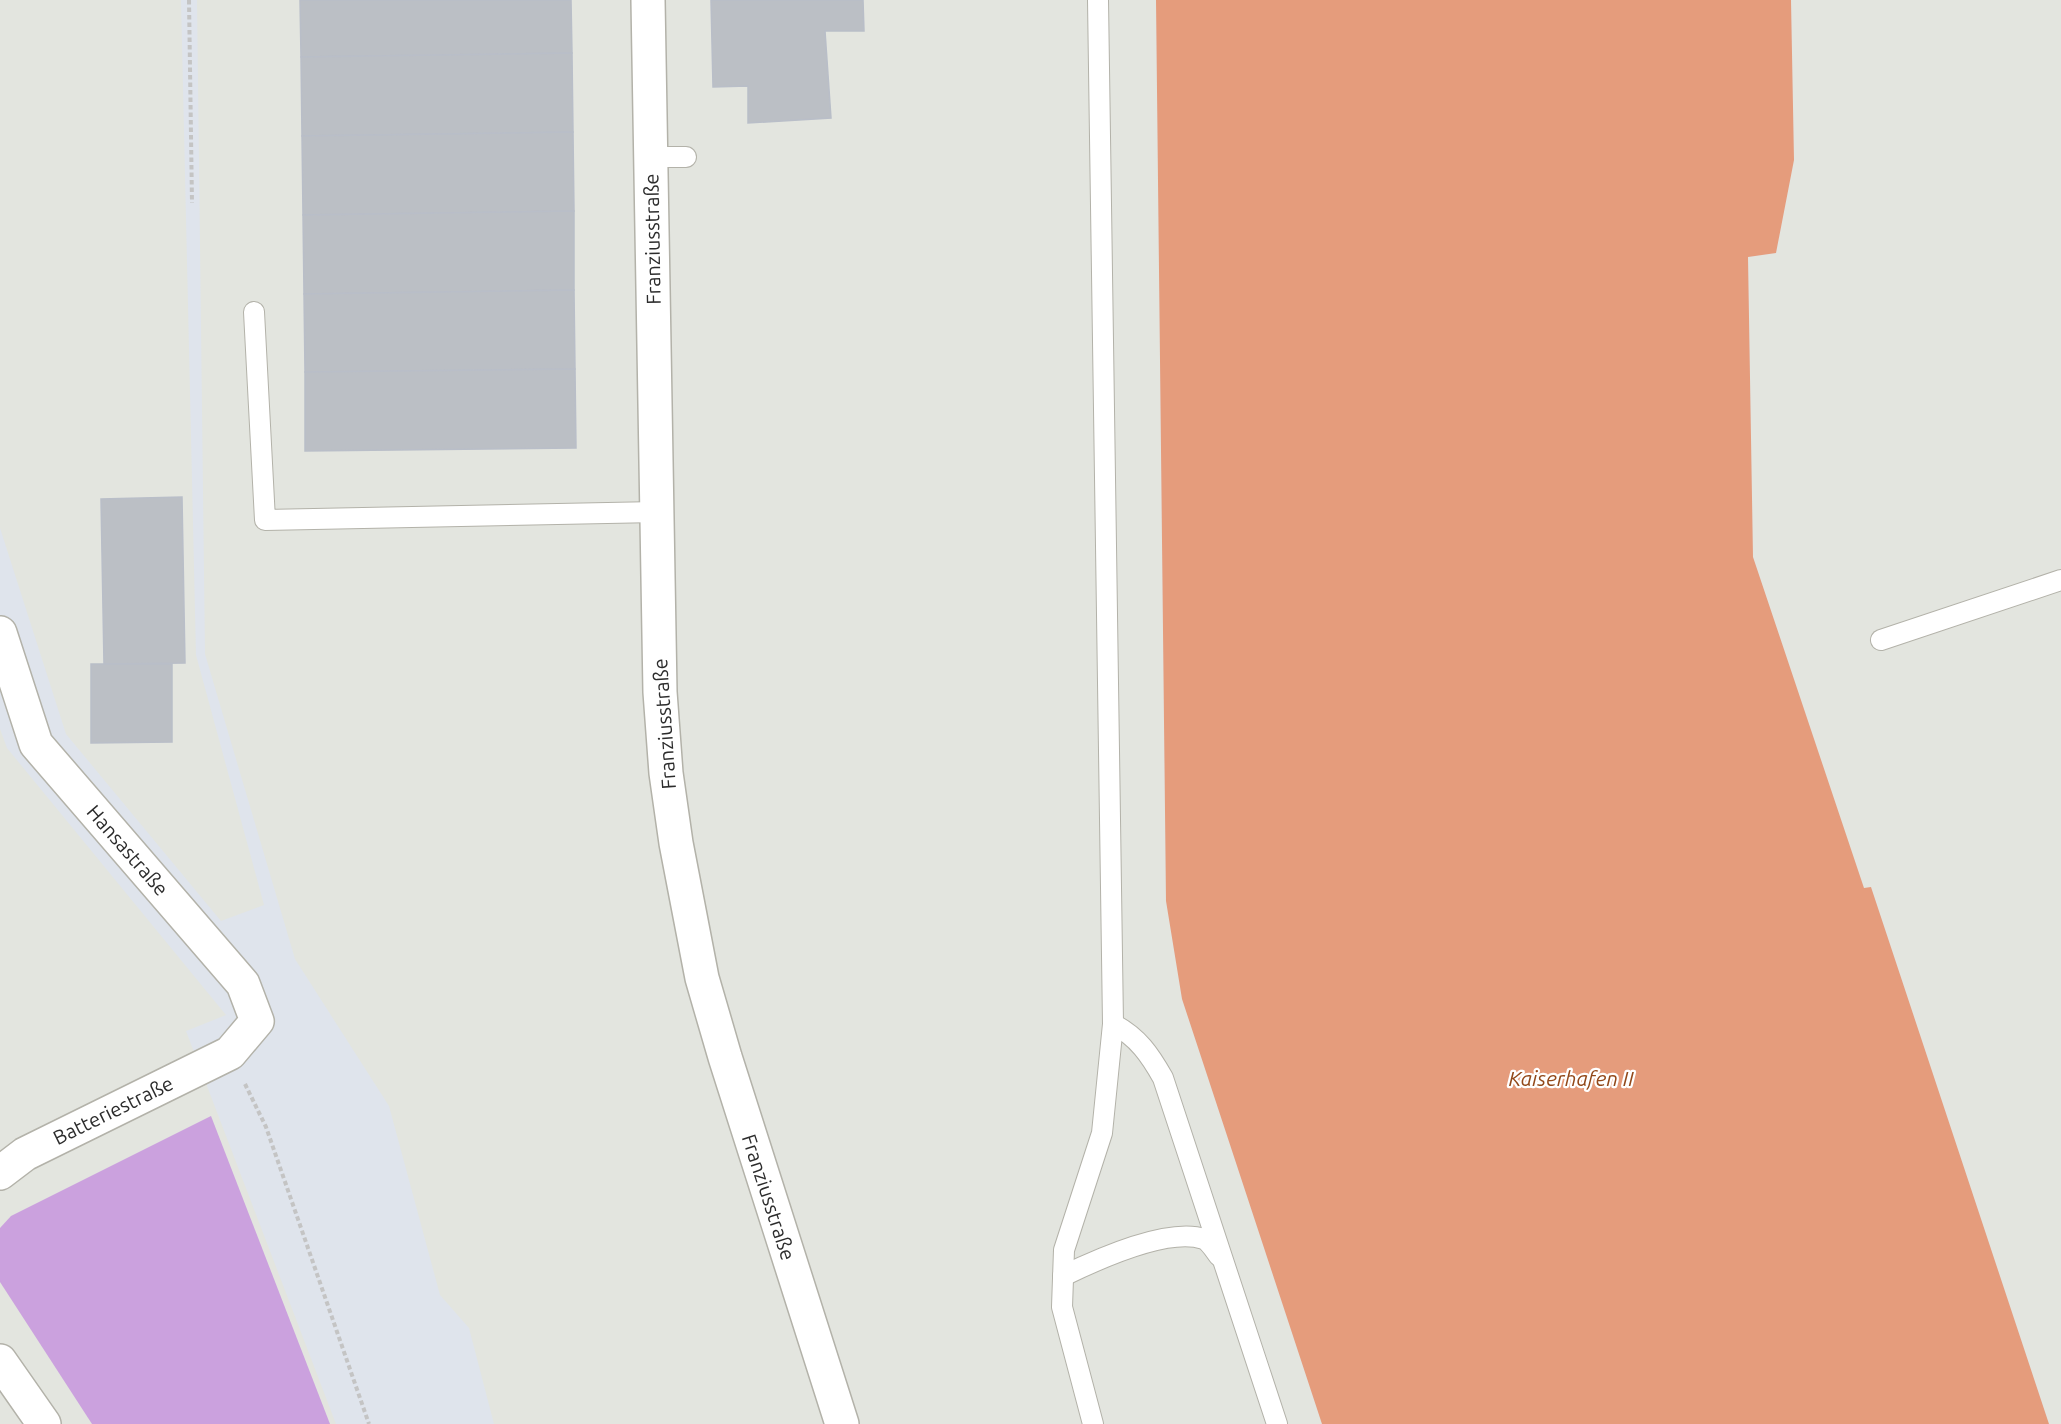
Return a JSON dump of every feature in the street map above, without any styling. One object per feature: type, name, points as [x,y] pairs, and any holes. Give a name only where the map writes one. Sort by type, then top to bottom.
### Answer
[{"type":"main road","name":"Franziusstraße","points":[[648,0],[660,692],[666,773],[689,920],[724,1057],[842,1424]]},
{"type":"main road","name":"Hansastraße","points":[[0,633],[36,744],[243,984],[257,1021],[230,1053]]},
{"type":"main road","name":"Batteriestraße","points":[[0,1173],[25,1154],[230,1053]]},
{"type":"main road","points":[[0,1361],[44,1424]]},
{"type":"lane","points":[[1093,1424],[1062,1307],[1064,1250],[1102,1133],[1113,1024],[1098,0]]},
{"type":"lane","points":[[650,157],[686,157]]},
{"type":"lane","points":[[254,312],[265,520],[657,512]]},
{"type":"lane","points":[[1881,640],[2061,580]]},
{"type":"lane","points":[[1113,1024],[1125,1030],[1148,1051],[1163,1078],[1277,1424]]},
{"type":"lane","points":[[1063,1276],[1123,1250],[1189,1236],[1207,1240],[1223,1262]]},
{"type":"path","points":[[189,0],[192,203]]},
{"type":"path","points":[[230,1053],[266,1127],[369,1424]]},
{"type":"shaded area","points":[[0,0],[181,0],[196,655],[264,905],[221,921],[66,734],[0,528]]},
{"type":"shaded area","points":[[197,0],[1156,0],[1166,901],[1182,999],[1322,1424],[494,1424],[469,1328],[440,1295],[389,1106],[295,959],[205,654]]},
{"type":"shaded area","points":[[1791,0],[2061,0],[2061,1424],[2049,1424],[1871,887],[1864,889],[1753,557],[1748,257],[1776,253],[1794,160]]},
{"type":"shaded area","points":[[0,729],[7,748],[226,1015],[186,1031],[336,1424],[0,1424]]},
{"type":"shaded area","points":[[211,1116],[330,1424],[92,1424],[0,1282],[0,1228],[11,1216]]},
{"type":"water","name":"Kaiserhafen II","points":[[1156,0],[1791,0],[1794,160],[1776,253],[1748,257],[1753,557],[1864,888],[1871,887],[2049,1424],[1322,1424],[1182,999],[1166,901]]},
{"type":"building","points":[[300,0],[571,0],[572,53],[301,57]]},
{"type":"building","points":[[711,0],[863,0],[864,31],[825,31],[831,118],[748,123],[748,86],[713,87]]},
{"type":"building","points":[[572,53],[573,132],[302,136],[301,57]]},
{"type":"building","points":[[573,132],[574,211],[303,215],[302,136]]},
{"type":"building","points":[[574,211],[574,290],[304,294],[303,215]]},
{"type":"building","points":[[574,290],[575,369],[305,372],[304,294]]},
{"type":"building","points":[[575,369],[576,448],[305,451],[305,372]]},
{"type":"building","points":[[182,497],[185,663],[104,664],[101,499]]},
{"type":"building","points":[[91,664],[172,664],[172,742],[91,743]]}]
